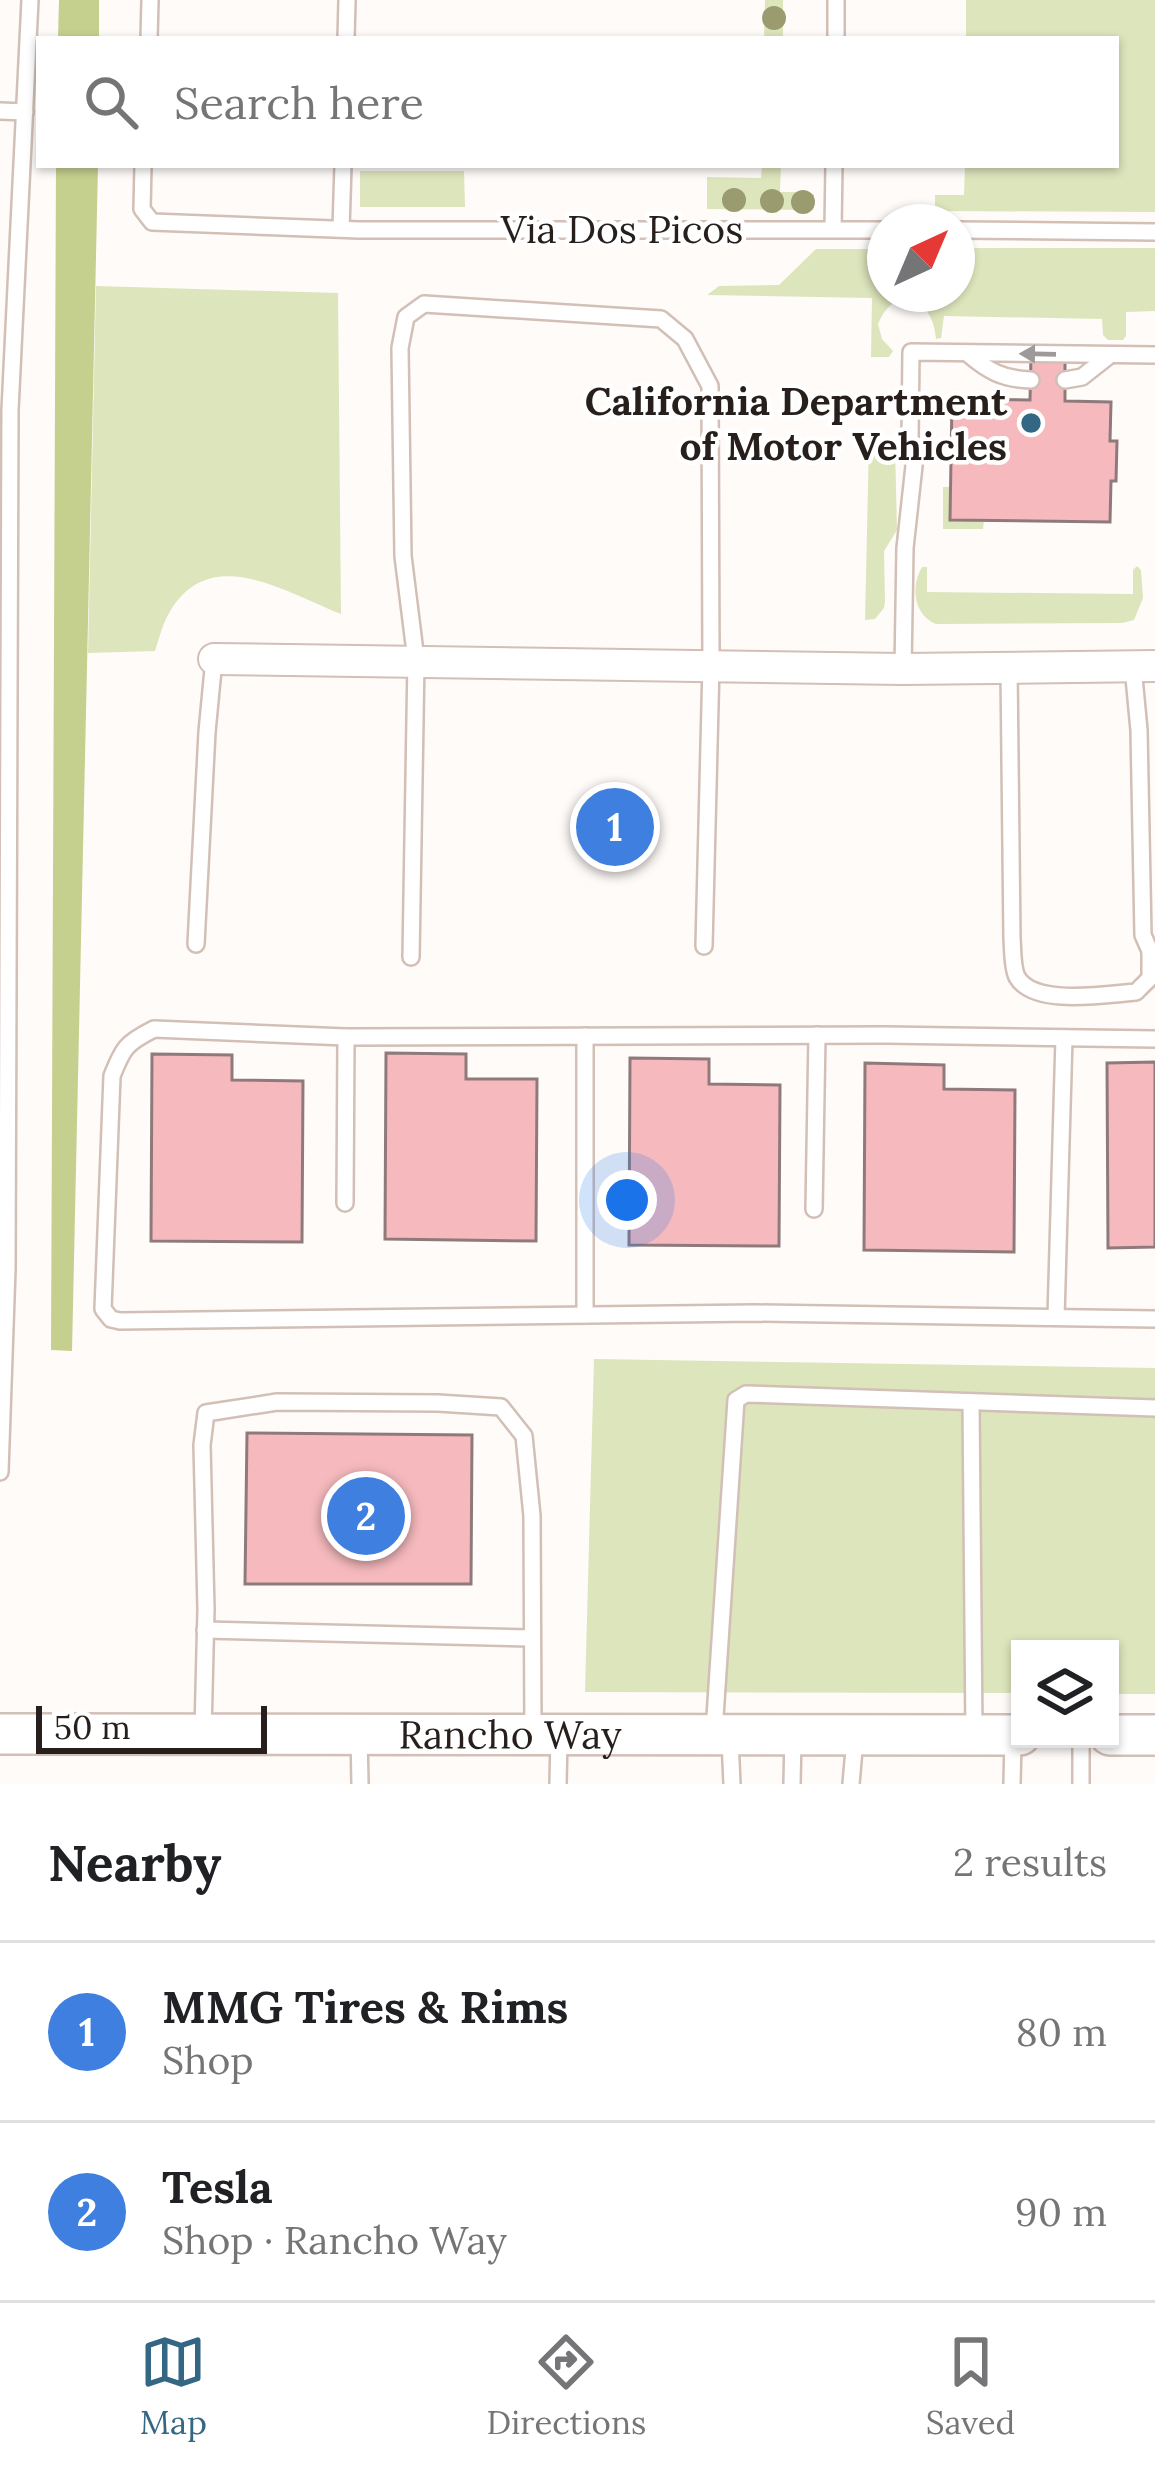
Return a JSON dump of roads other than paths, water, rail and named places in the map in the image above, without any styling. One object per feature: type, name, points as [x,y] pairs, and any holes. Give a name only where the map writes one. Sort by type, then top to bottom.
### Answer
[{"type":"street","points":[[214,659],[903,669],[1144,666]]},
{"type":"street","name":"Rancho Way","points":[[0,1734],[1002,1735]]},
{"type":"street","points":[[1119,1735],[1155,1735]]},
{"type":"lane","points":[[0,1472],[6,389],[30,0]]},
{"type":"lane","points":[[149,36],[151,0]]},
{"type":"lane","points":[[346,36],[347,0]]},
{"type":"lane","points":[[836,0],[836,36]]},
{"type":"lane","points":[[0,111],[25,112]]},
{"type":"lane","name":"Via Dos Picos","points":[[143,168],[142,209],[152,222],[359,230],[867,230]]},
{"type":"lane","points":[[341,229],[343,168]]},
{"type":"lane","points":[[833,230],[834,168]]},
{"type":"lane","points":[[975,230],[1155,232]]},
{"type":"lane","points":[[411,957],[416,660],[403,556],[400,348],[406,317],[424,304],[661,319],[685,339],[710,386],[711,665],[704,946]]},
{"type":"lane","points":[[903,669],[905,548],[914,466],[911,352],[1155,355]]},
{"type":"lane","points":[[967,353],[995,375],[1031,380]]},
{"type":"lane","points":[[1065,380],[1082,377],[1110,355]]},
{"type":"lane","points":[[196,944],[214,659]]},
{"type":"lane","points":[[1009,668],[1015,975],[1028,988],[1054,997],[1136,992],[1150,978],[1153,952],[1143,934],[1139,730],[1144,666]]},
{"type":"lane","points":[[1155,1039],[346,1037],[154,1029],[130,1041],[112,1076],[104,1309],[111,1319],[755,1313],[1155,1319]]},
{"type":"lane","points":[[814,1209],[817,1035]]},
{"type":"lane","points":[[585,1036],[585,1315]]},
{"type":"lane","points":[[345,1203],[346,1037]]},
{"type":"lane","points":[[1056,1317],[1064,1038]]},
{"type":"lane","points":[[732,1784],[722,1735],[736,1400],[746,1394],[1155,1408]]},
{"type":"lane","points":[[203,1735],[202,1444],[206,1413],[277,1402],[501,1407],[524,1436],[532,1516],[531,1638],[558,1784]]},
{"type":"lane","points":[[971,1402],[1002,1735],[1012,1784]]},
{"type":"lane","points":[[206,1630],[531,1638]]},
{"type":"lane","points":[[358,1783],[359,1733]]},
{"type":"lane","points":[[792,1784],[793,1735]]},
{"type":"lane","points":[[851,1784],[855,1735]]},
{"type":"lane","points":[[1081,1748],[1081,1784]]},
{"type":"place","name":"California Department of Motor Vehicles","points":[[1031,423]]},
{"type":"place","name":"MMG Tires & Rims","points":[[615,827]]},
{"type":"place","name":"Tesla","points":[[366,1516]]}]
